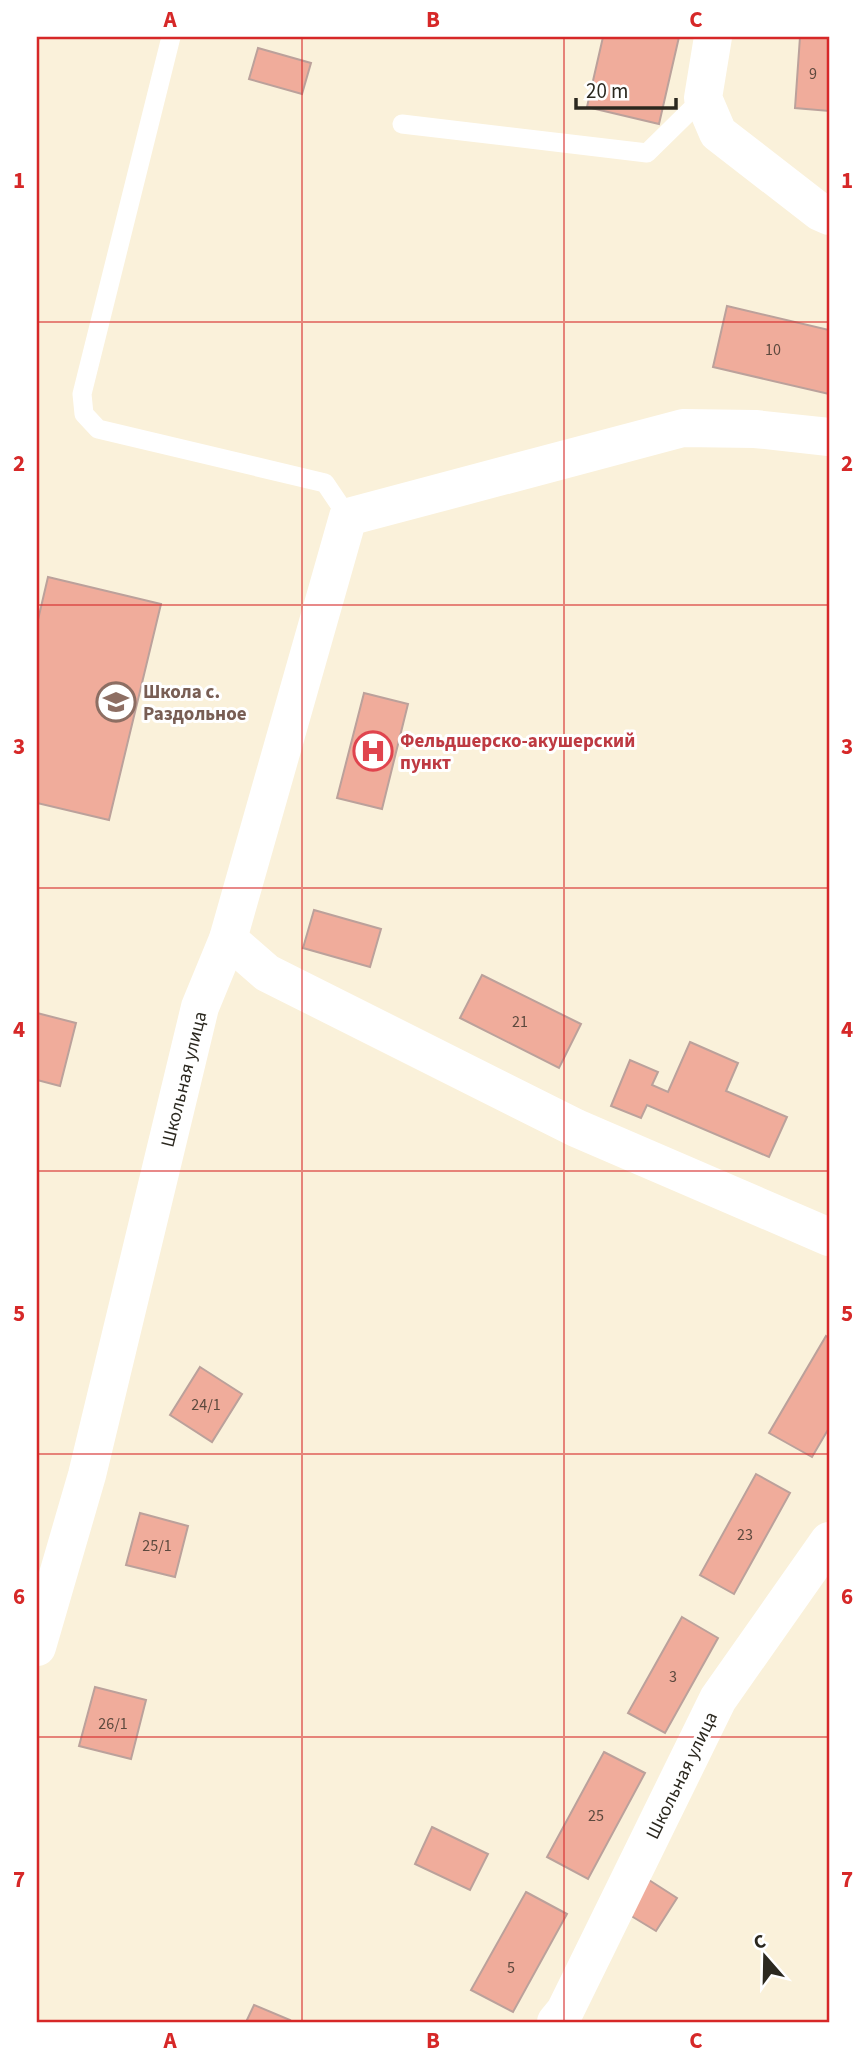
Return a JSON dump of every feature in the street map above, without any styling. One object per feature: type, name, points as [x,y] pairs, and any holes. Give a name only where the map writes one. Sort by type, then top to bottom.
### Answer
[{"type":"street","points":[[713,37],[703,98],[718,133],[820,212],[829,216]]},
{"type":"street","points":[[348,517],[683,428],[755,429],[829,437]]},
{"type":"street","name":"Школьная улица","points":[[37,1647],[87,1475],[200,1007],[228,939],[348,517]]},
{"type":"street","points":[[228,939],[267,973],[576,1128],[829,1237]]},
{"type":"street","name":"Школьная улица","points":[[556,2022],[565,2011],[718,1699],[829,1541]]},
{"type":"lane","points":[[171,37],[82,394],[84,414],[98,429],[326,484],[348,517]]},
{"type":"lane","points":[[402,124],[647,153],[703,98]]},
{"type":"building","points":[[603,37],[679,37],[659,124],[587,107]]},
{"type":"building","points":[[800,37],[829,37],[829,111],[795,108]]},
{"type":"building","points":[[258,48],[311,63],[302,94],[249,79]]},
{"type":"building","points":[[727,306],[829,330],[829,394],[713,367]]},
{"type":"building","points":[[48,577],[161,604],[109,820],[37,803],[37,624]]},
{"type":"building","name":"Фельдшерско-акушерский пункт","points":[[364,693],[408,704],[382,809],[337,798]]},
{"type":"building","points":[[314,910],[381,929],[370,967],[303,948]]},
{"type":"building","points":[[482,975],[581,1024],[559,1068],[460,1018]]},
{"type":"building","points":[[37,1013],[76,1023],[60,1086],[37,1080]]},
{"type":"building","points":[[690,1042],[738,1063],[726,1091],[787,1117],[769,1157],[647,1105],[641,1118],[611,1106],[630,1060],[658,1072],[652,1085],[668,1092]]},
{"type":"building","points":[[826,1336],[829,1338],[829,1428],[812,1457],[769,1433]]},
{"type":"building","points":[[200,1367],[242,1394],[212,1442],[170,1415]]},
{"type":"building","points":[[756,1474],[790,1493],[734,1594],[700,1575]]},
{"type":"building","points":[[140,1513],[188,1526],[175,1577],[126,1565]]},
{"type":"building","points":[[682,1617],[718,1638],[665,1733],[628,1713]]},
{"type":"building","points":[[95,1687],[146,1700],[131,1759],[79,1746]]},
{"type":"building","points":[[604,1752],[645,1773],[588,1879],[547,1857]]},
{"type":"building","points":[[432,1827],[488,1854],[470,1890],[415,1864]]},
{"type":"building","points":[[649,1880],[677,1898],[656,1931],[628,1914]]},
{"type":"building","points":[[526,1892],[567,1914],[513,2012],[471,1990]]},
{"type":"building","points":[[254,2005],[290,2020],[246,2022]]},
{"type":"place","name":"Школа с. Раздольное","points":[[116,702]]},
{"type":"place","name":"Фельдшерско-акушерский пункт","points":[[373,751]]}]
